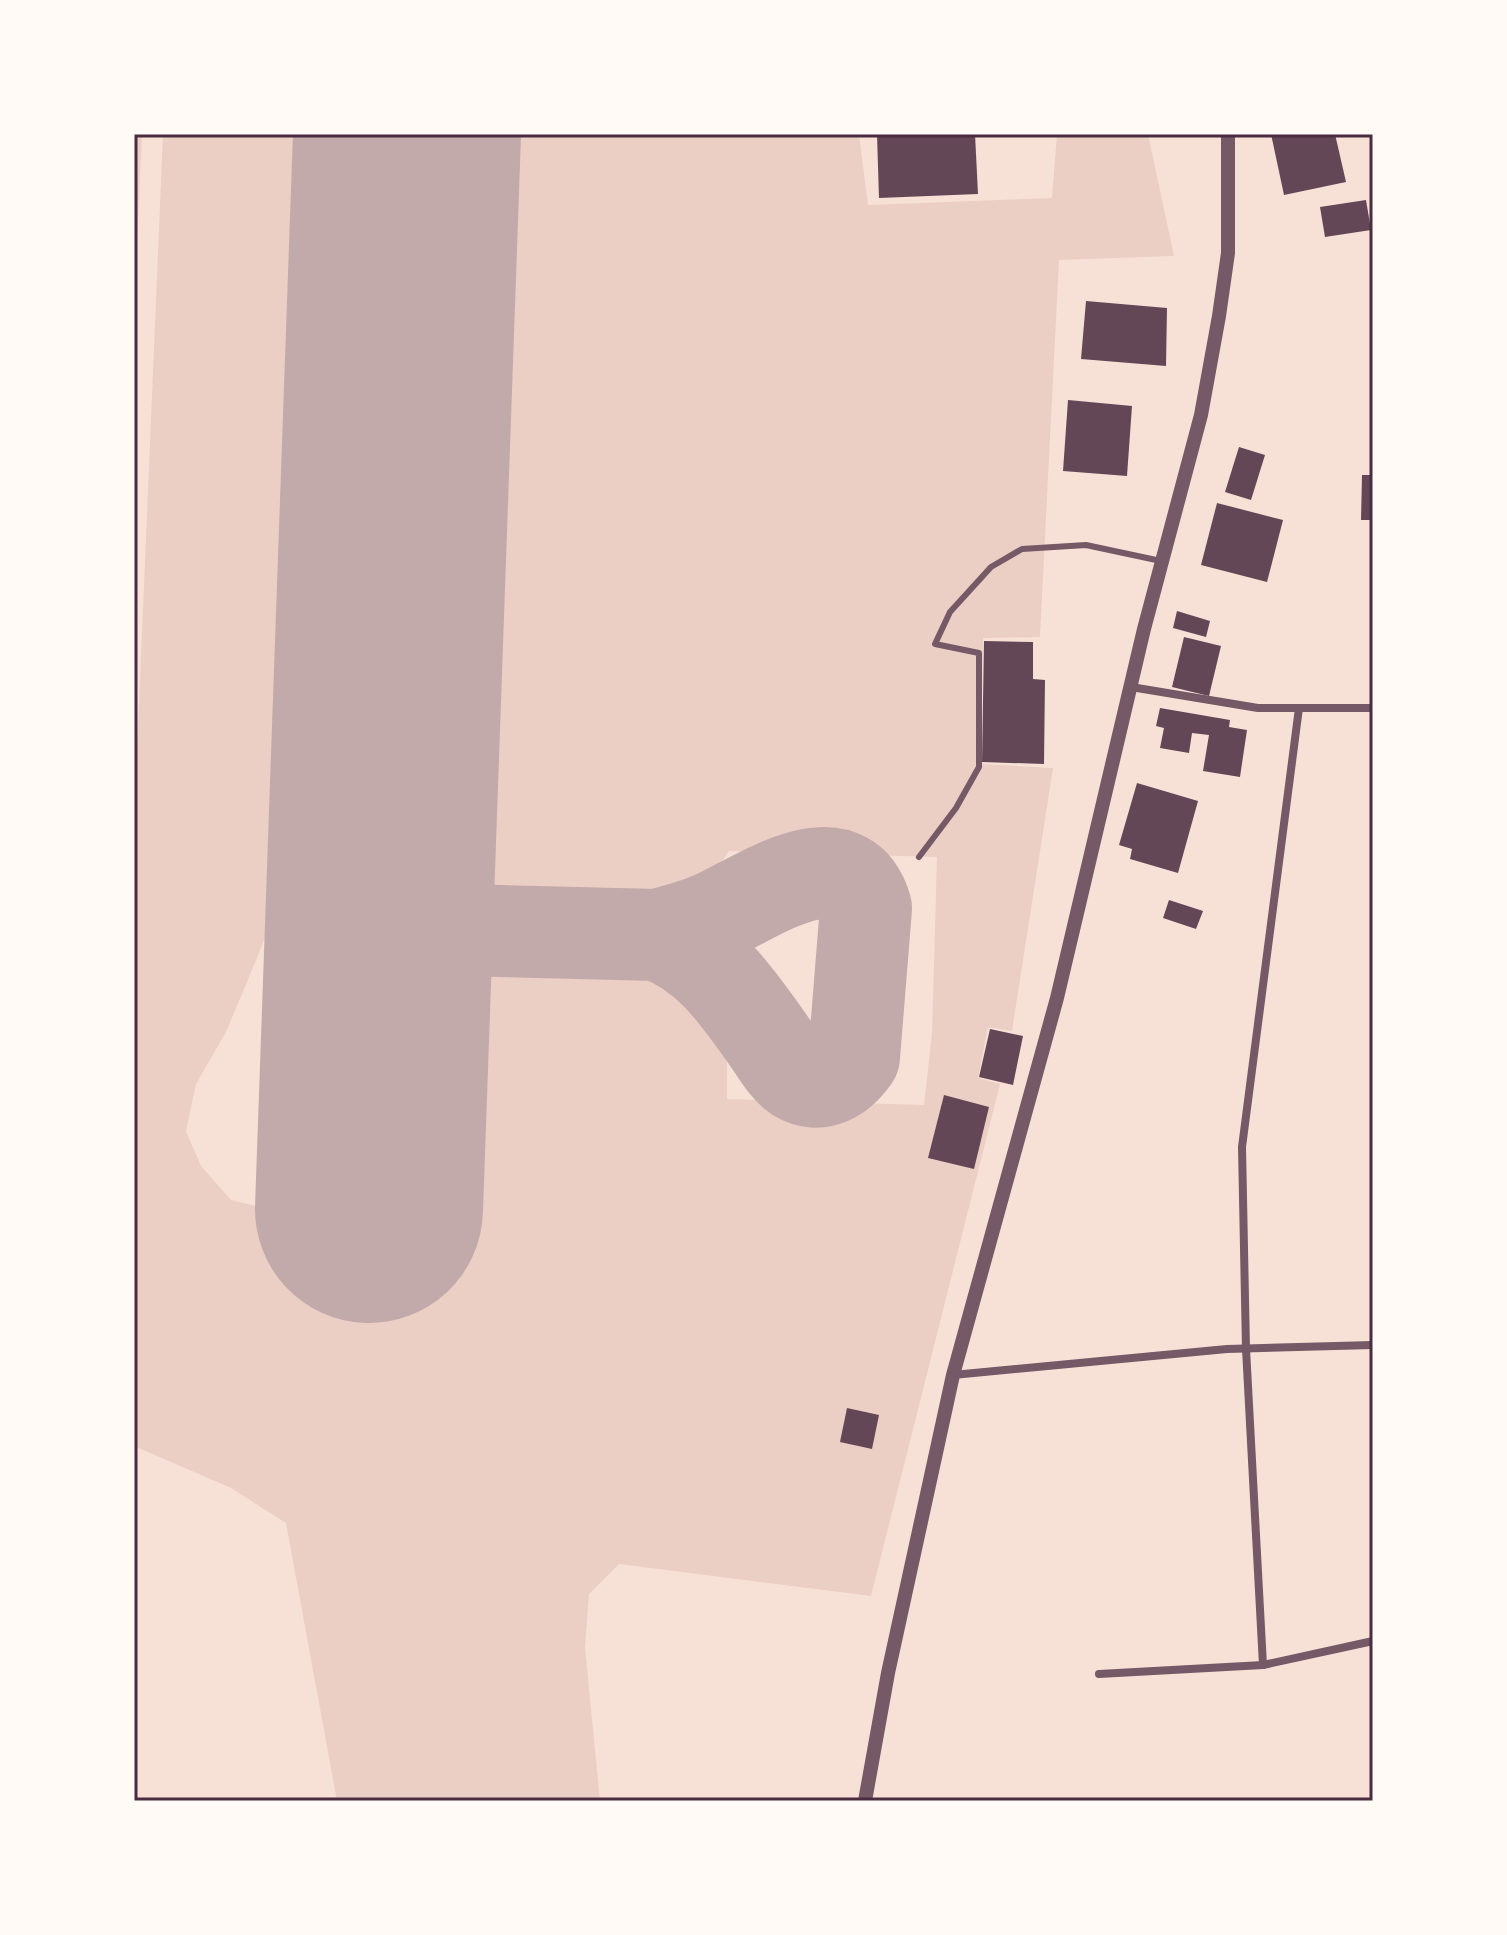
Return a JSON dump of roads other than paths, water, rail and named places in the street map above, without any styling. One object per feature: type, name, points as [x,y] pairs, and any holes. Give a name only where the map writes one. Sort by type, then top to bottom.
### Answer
[{"type":"street","points":[[865,1801],[888,1673],[953,1375],[1057,998],[1162,561],[1201,415],[1228,253],[1228,134]]},
{"type":"street","points":[[1131,687],[1258,708],[1373,708]]},
{"type":"street","points":[[1263,1665],[1246,1349],[1242,1147],[1299,708]]},
{"type":"street","points":[[953,1375],[1246,1349],[1373,1345]]},
{"type":"street","points":[[1099,1674],[1263,1665],[1373,1641]]},
{"type":"lane","points":[[919,857],[956,808],[979,767],[979,653],[935,644],[950,612],[991,567],[1022,549],[1086,545],[1162,561]]}]
